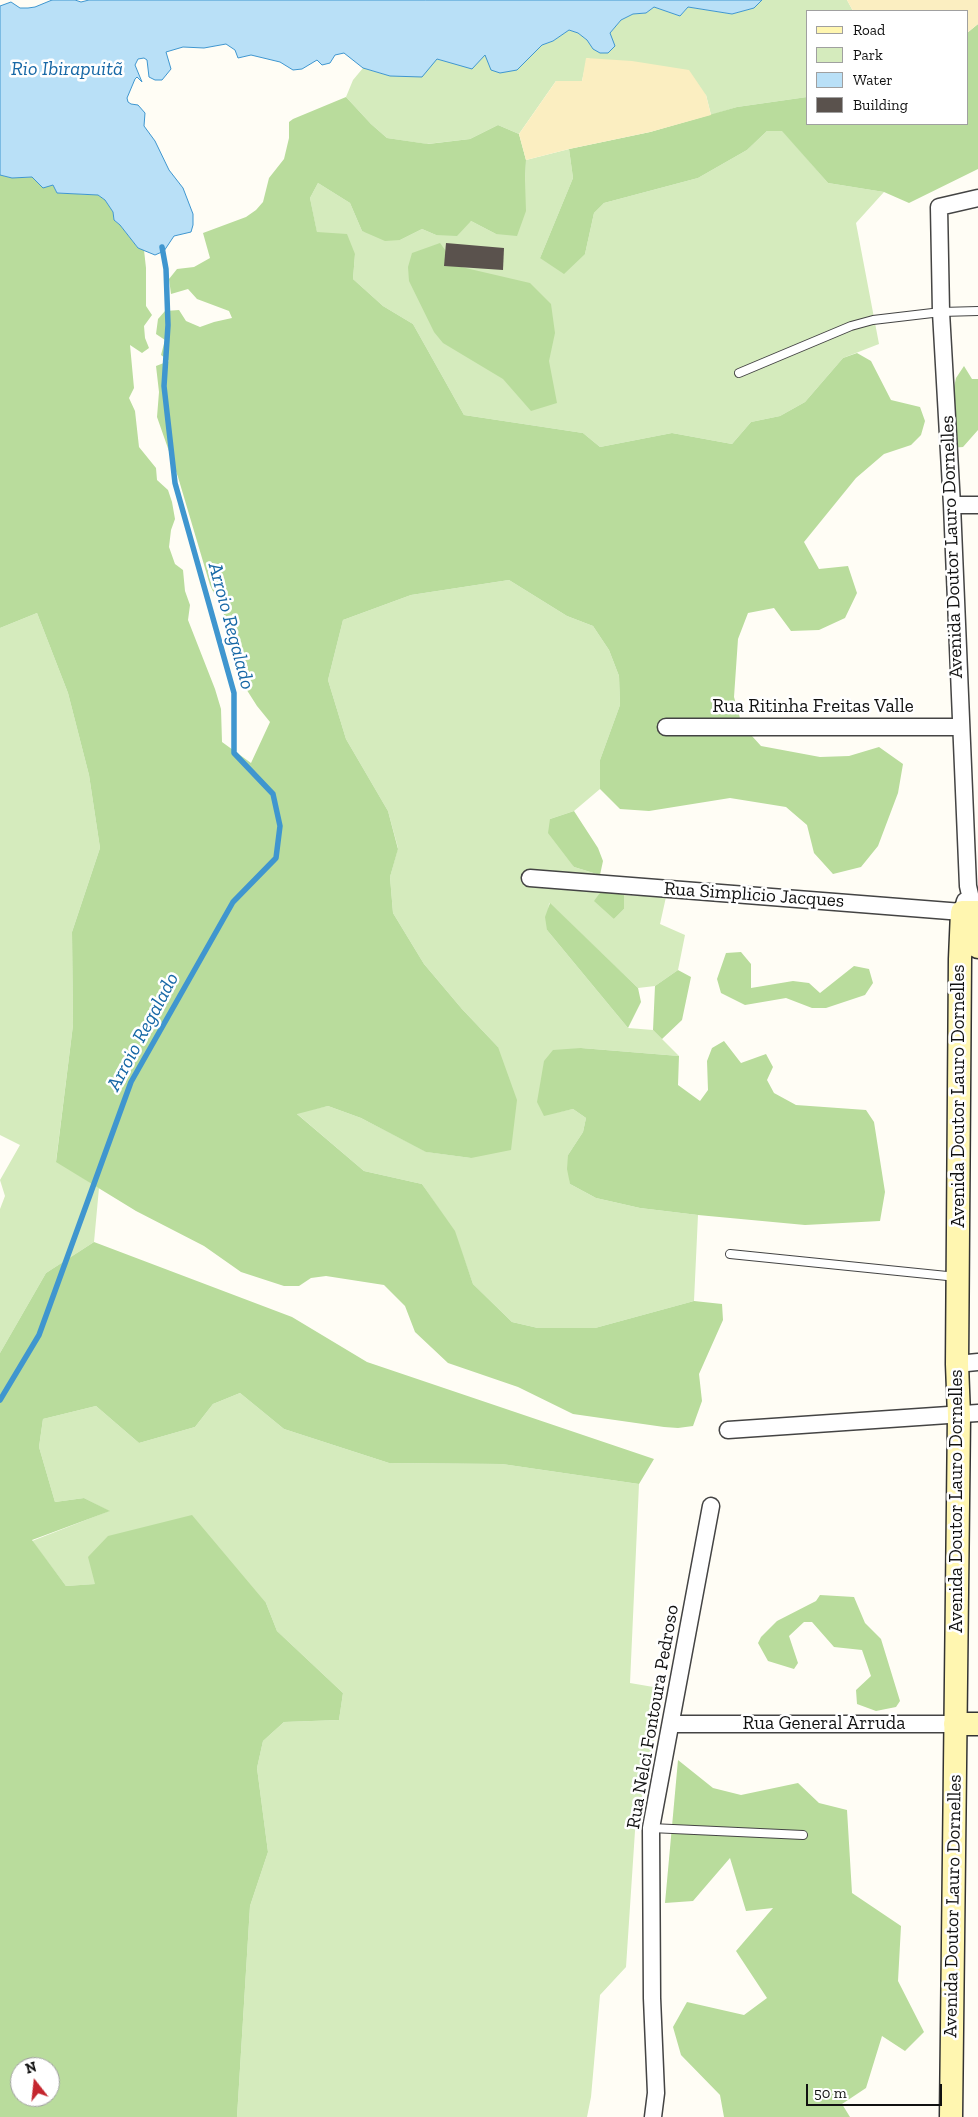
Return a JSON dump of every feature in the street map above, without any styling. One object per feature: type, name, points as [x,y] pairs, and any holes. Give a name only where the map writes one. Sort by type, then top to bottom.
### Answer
[{"type":"main road","name":"Avenida Doutor Lauro Dornelles","points":[[971,912],[978,947]]},
{"type":"main road","name":"Avenida Doutor Lauro Dornelles","points":[[951,2117],[955,1724],[968,1415],[967,1363],[958,1277],[960,959],[971,912]]},
{"type":"main road","name":"Rua General Arruda","points":[[955,1724],[978,1724]]},
{"type":"street","name":"Avenida Doutor Lauro Dornelles","points":[[971,912],[960,727],[952,504],[941,312],[939,207],[978,198]]},
{"type":"street","points":[[952,504],[978,505]]},
{"type":"street","name":"Rua Ritinha Freitas Valle","points":[[666,727],[960,727]]},
{"type":"street","name":"Rua Simplicio Jacques","points":[[530,878],[971,912]]},
{"type":"street","points":[[728,1430],[968,1415]]},
{"type":"street","name":"Rua Nelci Fontoura Pedroso","points":[[653,2117],[656,2093],[652,1998],[652,1828],[711,1506]]},
{"type":"street","name":"Rua General Arruda","points":[[671,1724],[955,1724]]},
{"type":"lane","points":[[739,373],[851,326],[873,320],[941,312],[978,311]]},
{"type":"lane","points":[[730,1254],[958,1277]]},
{"type":"lane","points":[[652,1828],[803,1836]]},
{"type":"green space","points":[[762,0],[847,0],[852,10],[806,10],[806,97],[737,107],[711,115],[706,95],[587,58],[582,81],[556,81],[519,134],[498,125],[470,139],[427,144],[387,138],[346,97],[353,80],[363,68],[390,76],[437,59],[471,68],[485,55],[517,70],[542,45],[553,41],[569,30],[578,33],[587,40],[593,49],[621,20],[633,14],[646,13],[654,7],[680,16],[688,7],[732,14],[754,8]]},
{"type":"green space","points":[[978,24],[978,169],[909,203],[884,192],[828,183],[782,131],[767,131],[747,150],[698,178],[604,203],[594,213],[585,254],[564,274],[540,258],[573,178],[569,149],[650,132],[737,107],[806,97],[806,125],[968,125],[968,32]]},
{"type":"green space","points":[[346,97],[387,138],[428,144],[470,139],[498,125],[519,134],[526,160],[526,211],[517,236],[496,234],[471,221],[457,236],[436,235],[422,229],[400,240],[385,241],[362,231],[350,203],[318,183],[310,198],[317,232],[347,234],[355,254],[353,279],[383,306],[413,324],[464,415],[583,433],[600,447],[672,433],[732,444],[751,422],[780,416],[805,402],[843,358],[857,353],[871,361],[891,400],[920,407],[925,421],[921,435],[911,445],[884,454],[856,478],[804,542],[819,569],[848,566],[857,593],[845,618],[819,630],[791,631],[774,608],[748,613],[738,639],[734,697],[742,725],[761,746],[820,757],[849,756],[879,747],[903,764],[898,793],[878,846],[861,867],[833,874],[814,853],[807,825],[786,807],[730,798],[649,811],[620,809],[600,789],[600,760],[620,705],[619,676],[609,650],[593,626],[567,616],[509,580],[411,595],[343,620],[328,680],[346,739],[388,811],[398,849],[390,877],[393,913],[424,964],[462,1009],[498,1047],[517,1100],[511,1150],[471,1158],[426,1152],[361,1118],[328,1106],[297,1114],[364,1171],[422,1184],[455,1231],[473,1284],[512,1322],[538,1328],[595,1328],[694,1301],[722,1304],[723,1320],[699,1374],[702,1401],[693,1426],[664,1427],[573,1414],[518,1387],[448,1363],[415,1332],[405,1306],[384,1285],[326,1276],[311,1278],[299,1286],[284,1286],[241,1272],[204,1246],[136,1211],[56,1162],[73,1025],[72,932],[100,848],[89,775],[68,693],[37,613],[0,628],[0,175],[12,178],[33,177],[43,187],[53,185],[57,193],[98,195],[105,200],[113,212],[114,220],[138,248],[144,250],[146,306],[152,315],[144,326],[145,338],[149,348],[142,353],[130,345],[134,388],[129,398],[135,411],[139,447],[156,468],[157,480],[168,490],[172,502],[175,519],[171,530],[169,547],[175,564],[183,570],[185,591],[190,605],[188,620],[221,709],[222,742],[251,763],[270,722],[257,706],[236,673],[226,619],[210,585],[178,477],[157,417],[159,392],[156,366],[169,361],[161,355],[165,340],[156,334],[158,319],[165,311],[179,310],[186,321],[200,327],[232,318],[229,311],[197,299],[188,289],[171,294],[169,279],[177,269],[194,267],[210,258],[203,233],[246,217],[263,202],[269,178],[284,159],[289,138],[289,122]]},
{"type":"green space","points":[[782,130],[828,183],[884,192],[856,223],[879,344],[843,358],[805,402],[780,416],[751,422],[732,444],[672,433],[600,447],[583,433],[464,415],[413,324],[383,306],[353,279],[355,254],[317,233],[310,198],[318,183],[350,203],[362,231],[400,240],[422,229],[436,235],[471,221],[496,234],[525,181],[526,160],[569,149],[573,178],[540,258],[585,254],[594,213],[604,203],[698,178],[747,150],[767,131]]},
{"type":"green space","points":[[440,243],[457,266],[530,283],[551,304],[555,333],[549,361],[557,403],[531,411],[503,379],[443,343],[434,332],[409,281],[408,267],[412,253]]},
{"type":"green space","points":[[964,366],[972,379],[978,379],[978,430],[963,447],[949,448],[947,420],[956,378]]},
{"type":"green space","points":[[509,580],[567,616],[593,626],[609,650],[619,676],[620,705],[600,760],[600,789],[574,811],[550,819],[574,867],[600,875],[614,919],[624,909],[624,895],[666,897],[660,924],[685,935],[678,970],[655,986],[638,988],[549,903],[547,930],[628,1028],[653,1030],[679,1056],[581,1048],[544,1115],[573,1109],[586,1118],[583,1132],[568,1155],[570,1184],[596,1198],[640,1208],[698,1215],[694,1301],[595,1328],[538,1328],[512,1322],[473,1284],[454,1231],[422,1184],[364,1171],[296,1113],[328,1106],[361,1118],[427,1152],[471,1158],[498,1047],[462,1009],[424,964],[393,913],[390,877],[398,848],[388,811],[346,739],[328,680],[343,620],[411,595]]},
{"type":"green space","points":[[37,613],[68,693],[89,775],[100,848],[72,932],[73,1025],[56,1161],[99,1188],[94,1242],[46,1273],[0,1353],[0,1209],[5,1196],[0,1180],[20,1145],[0,1135],[0,628]]},
{"type":"green space","points":[[574,811],[598,848],[603,861],[600,875],[574,867],[548,833],[550,819]]},
{"type":"green space","points":[[605,886],[624,895],[624,909],[614,919],[594,901]]},
{"type":"green space","points":[[550,903],[638,988],[641,1002],[628,1028],[547,930],[545,917]]},
{"type":"green space","points":[[741,952],[751,964],[751,988],[793,981],[809,983],[820,993],[854,966],[869,969],[873,983],[865,995],[826,1008],[812,1008],[786,998],[745,1005],[721,993],[717,979],[726,953]]},
{"type":"green space","points":[[678,970],[691,977],[682,1020],[662,1039],[653,1030],[655,986]]},
{"type":"green space","points":[[724,1041],[741,1063],[766,1054],[773,1067],[767,1080],[774,1093],[796,1105],[866,1110],[874,1122],[885,1192],[880,1221],[805,1225],[698,1215],[640,1208],[596,1198],[570,1184],[567,1169],[568,1155],[583,1132],[586,1118],[573,1109],[544,1116],[537,1102],[544,1061],[553,1050],[581,1048],[679,1056],[678,1085],[700,1101],[708,1090],[707,1061],[712,1048]]},
{"type":"green space","points":[[94,1242],[292,1317],[367,1362],[654,1459],[639,1484],[502,1464],[389,1463],[284,1429],[240,1393],[213,1404],[195,1427],[139,1443],[96,1406],[43,1419],[39,1447],[55,1502],[84,1498],[110,1511],[32,1540],[66,1586],[95,1584],[88,1557],[108,1536],[192,1515],[266,1603],[277,1631],[343,1693],[339,1720],[284,1722],[263,1741],[257,1768],[268,1852],[250,1906],[237,2117],[0,2117],[0,1353],[46,1273]]},
{"type":"green space","points":[[240,1393],[284,1429],[389,1463],[502,1464],[639,1484],[630,1683],[665,1689],[635,1831],[626,1967],[600,1995],[591,2097],[587,2117],[237,2117],[250,1906],[268,1852],[257,1768],[263,1741],[284,1722],[339,1720],[343,1693],[277,1631],[266,1603],[96,1584],[66,1586],[32,1541],[109,1511],[84,1498],[55,1502],[39,1447],[43,1419],[96,1406],[139,1443],[195,1427],[213,1404]]},
{"type":"green space","points":[[820,1595],[854,1597],[865,1623],[881,1639],[900,1701],[896,1707],[876,1711],[857,1704],[856,1690],[871,1676],[862,1650],[834,1647],[812,1622],[804,1622],[789,1636],[798,1663],[794,1669],[768,1661],[758,1643],[761,1637],[777,1621],[816,1601]]},
{"type":"green space","points":[[678,1760],[713,1788],[741,1795],[798,1783],[819,1803],[847,1810],[852,1893],[901,1926],[898,1981],[924,2032],[905,2051],[882,2036],[866,2088],[842,2104],[850,2117],[724,2117],[720,2095],[681,2055],[673,2027],[687,2002],[744,2015],[767,1998],[736,1951],[773,1908],[746,1911],[730,1858],[693,1901],[665,1903]]},
{"type":"sand","points":[[847,0],[978,0],[978,24],[968,32],[968,10],[852,10]]},
{"type":"sand","points":[[586,58],[632,61],[689,70],[706,95],[711,115],[650,132],[526,160],[519,134],[556,81],[582,81]]},
{"type":"water","name":"Rio Ibirapuitã","points":[[52,0],[75,0],[81,2],[89,0],[762,0],[754,8],[732,14],[688,7],[680,16],[654,7],[646,13],[633,14],[621,20],[610,33],[615,46],[608,53],[600,53],[593,49],[587,40],[578,33],[569,30],[553,41],[542,45],[517,70],[500,73],[491,70],[485,55],[472,69],[437,59],[422,77],[390,76],[363,68],[344,53],[335,55],[330,63],[322,65],[317,60],[302,69],[293,70],[280,62],[251,55],[238,58],[235,50],[226,44],[204,48],[183,47],[166,52],[171,69],[162,80],[155,80],[149,77],[147,60],[144,58],[138,59],[135,65],[142,82],[137,77],[135,79],[127,98],[128,102],[138,105],[145,113],[144,126],[155,141],[169,170],[183,188],[193,214],[191,232],[174,236],[164,251],[155,255],[138,248],[114,220],[113,212],[105,200],[98,195],[57,193],[53,185],[43,188],[32,177],[12,178],[0,175],[0,6],[11,2],[20,8],[28,8]]},
{"type":"building","points":[[446,243],[504,248],[503,270],[444,266]]},
{"type":"waterway","name":"Arroio Regalado","points":[[0,1400],[39,1335],[131,1082],[233,902],[276,858],[280,826],[273,794],[234,753],[234,693],[175,483],[164,386],[168,325],[166,269],[162,247]]}]
